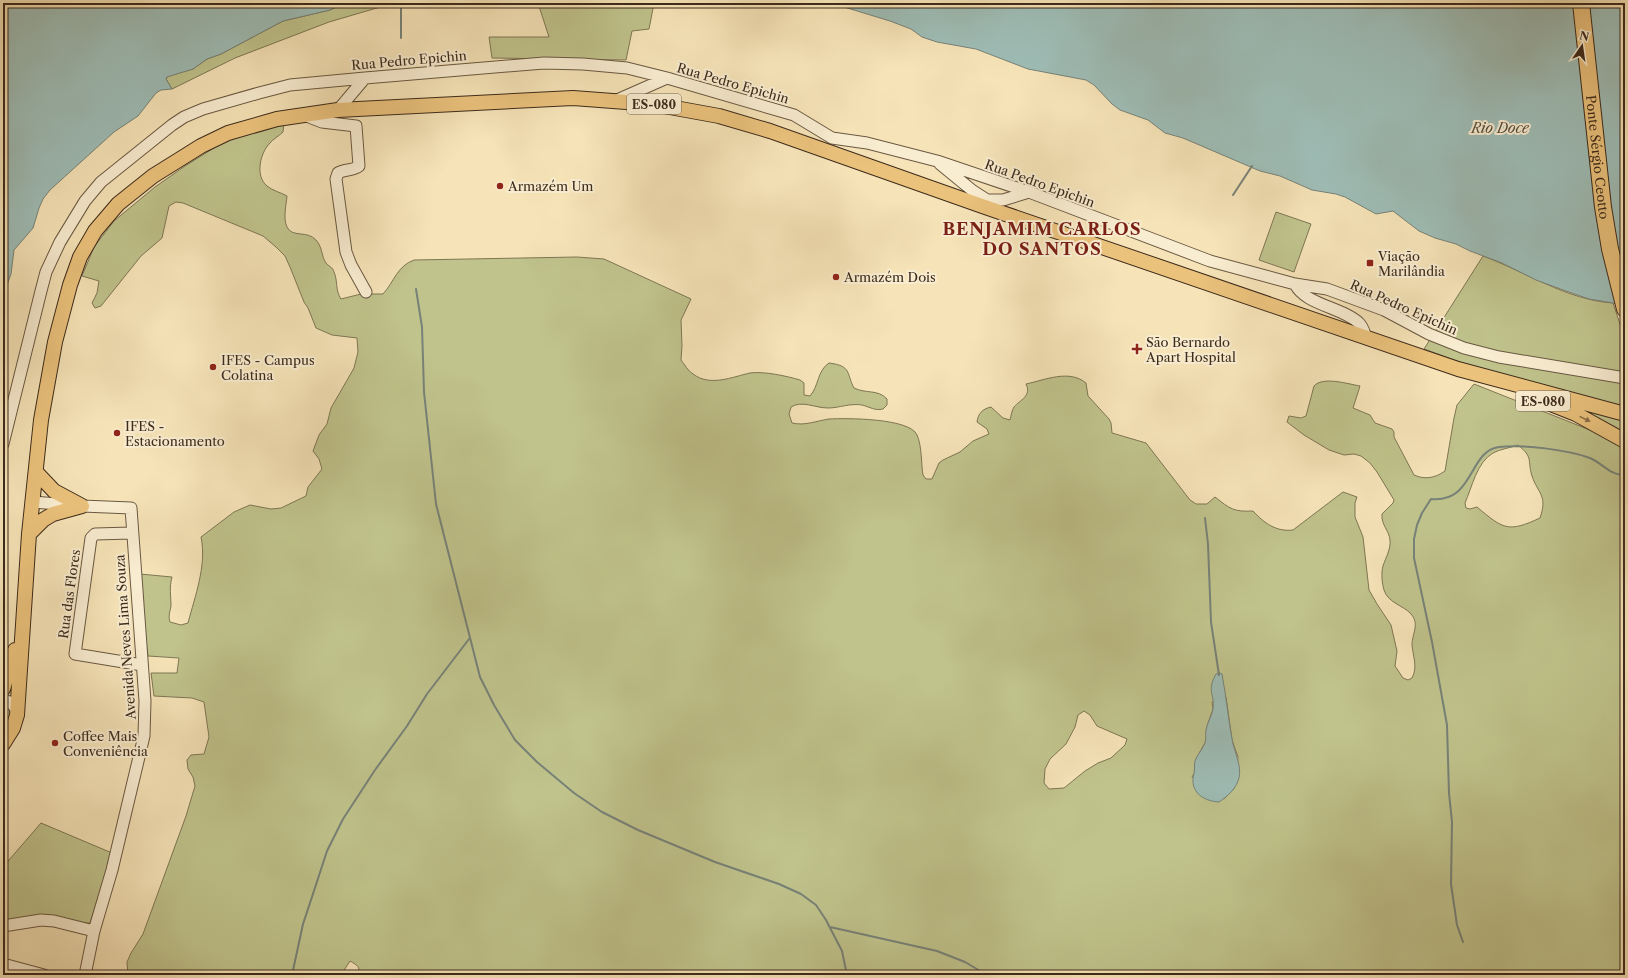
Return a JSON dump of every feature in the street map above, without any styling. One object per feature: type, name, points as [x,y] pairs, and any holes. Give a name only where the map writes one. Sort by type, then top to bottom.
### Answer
[{"type":"highway","name":"Ponte Sérgio Ceotto","points":[[1581,3],[1603,207],[1610,249],[1625,309]]},
{"type":"main road","name":"ES-080","points":[[3,744],[8,729],[17,715],[16,710],[29,534],[41,420],[55,342],[70,286],[80,257],[95,231],[118,204],[153,176],[201,146],[228,133],[277,119],[338,110],[541,98],[617,100],[684,108],[741,122],[770,131],[986,203],[1458,369],[1576,414],[1625,441]]},
{"type":"main road","name":"ES-080","points":[[1458,369],[1625,414]]},
{"type":"main road","points":[[36,472],[54,491],[82,506]]},
{"type":"main road","points":[[29,534],[43,520],[53,514],[82,506]]},
{"type":"main road","name":"ES-080","points":[[3,689],[23,623]]},
{"type":"street","name":"Rua Pedro Epichin","points":[[3,444],[46,272],[60,242],[85,201],[101,182],[172,125],[184,117],[259,93],[290,86],[365,78],[544,63],[583,64],[627,68],[667,78],[794,115],[832,138],[867,143],[937,161],[1029,192],[1210,261],[1295,284],[1327,289],[1384,310],[1429,334],[1464,348],[1499,357],[1625,378]]},
{"type":"street","points":[[338,110],[365,78]]},
{"type":"street","points":[[617,100],[667,78]]},
{"type":"street","points":[[304,114],[322,122],[356,126],[358,166],[356,168],[338,173],[336,179],[346,252],[351,265],[366,292]]},
{"type":"street","points":[[937,161],[986,203],[1003,200],[1029,192]]},
{"type":"street","points":[[1295,284],[1305,295],[1353,319],[1362,328],[1366,337]]},
{"type":"street","name":"Avenida Neves Lima Souza","points":[[33,502],[131,508],[145,701],[144,736],[112,870],[94,931],[85,975]]},
{"type":"street","name":"Rua das Flores","points":[[132,533],[95,534],[91,538],[75,654],[142,665]]},
{"type":"street","points":[[3,700],[10,702],[16,710]]},
{"type":"street","points":[[3,926],[41,920],[54,921],[94,931]]},
{"type":"street","points":[[8,969],[44,975]]},
{"type":"green space","points":[[345,3],[394,3],[329,22],[235,58],[172,89],[166,79],[167,77],[176,73],[193,69],[207,59],[221,54],[283,21],[330,10]]},
{"type":"green space","points":[[538,3],[654,3],[649,29],[632,31],[626,60],[492,58],[489,37],[549,37]]},
{"type":"green space","points":[[284,122],[283,132],[271,142],[263,153],[260,165],[261,177],[267,186],[287,196],[285,220],[289,230],[308,235],[318,243],[324,260],[333,270],[341,299],[361,294],[383,294],[400,270],[414,260],[577,257],[604,259],[691,299],[681,320],[681,360],[693,374],[700,378],[707,380],[721,380],[750,373],[775,374],[800,380],[804,383],[804,395],[810,396],[825,366],[829,363],[845,368],[854,388],[880,394],[887,399],[887,405],[883,409],[877,410],[862,405],[823,408],[800,404],[791,407],[789,414],[792,423],[806,424],[829,419],[862,419],[891,422],[903,425],[912,429],[919,439],[923,475],[926,479],[932,479],[939,463],[943,460],[960,452],[973,441],[989,434],[987,429],[977,422],[979,414],[983,411],[991,407],[1003,418],[1010,420],[1014,407],[1028,392],[1026,384],[1049,378],[1065,376],[1079,379],[1086,383],[1088,396],[1109,419],[1112,433],[1146,443],[1190,500],[1196,504],[1207,504],[1215,497],[1232,509],[1253,511],[1271,526],[1281,530],[1293,530],[1343,492],[1357,497],[1355,503],[1355,517],[1363,537],[1369,590],[1391,625],[1397,651],[1395,666],[1403,678],[1408,680],[1412,678],[1415,670],[1412,645],[1415,629],[1414,618],[1408,611],[1389,598],[1384,590],[1382,578],[1383,566],[1390,543],[1382,514],[1394,500],[1370,463],[1361,456],[1354,454],[1344,455],[1329,450],[1304,435],[1287,422],[1289,416],[1301,418],[1306,416],[1314,386],[1318,383],[1329,381],[1360,386],[1353,408],[1370,415],[1375,423],[1392,429],[1394,432],[1394,437],[1414,475],[1426,478],[1434,477],[1445,471],[1457,405],[1474,384],[1600,434],[1625,449],[1625,975],[358,975],[358,966],[350,961],[341,975],[128,975],[127,962],[143,934],[186,816],[195,786],[193,777],[188,769],[187,760],[191,755],[204,754],[209,737],[204,702],[192,698],[154,696],[151,673],[177,673],[179,658],[148,656],[140,600],[140,574],[172,577],[170,588],[170,622],[181,625],[188,623],[197,591],[201,569],[201,537],[234,512],[250,505],[271,509],[281,508],[306,496],[308,487],[322,469],[319,459],[313,451],[319,435],[327,424],[331,408],[354,368],[358,352],[357,338],[332,335],[316,328],[285,256],[276,247],[263,236],[183,203],[176,202],[169,206],[162,238],[141,256],[101,306],[95,308],[92,303],[97,293],[99,281],[82,276],[94,247],[114,221],[155,187],[225,141]],"holes":[[[1518,445],[1528,456],[1532,476],[1543,499],[1543,504],[1540,518],[1529,523],[1513,527],[1500,524],[1477,507],[1470,509],[1466,508],[1465,503],[1479,469],[1487,457],[1493,453]],[[1226,697],[1232,740],[1238,757],[1234,789],[1224,799],[1192,777],[1195,772],[1196,759],[1206,741],[1207,726],[1213,709],[1212,702]],[[1084,711],[1090,715],[1097,726],[1127,739],[1125,745],[1111,758],[1098,763],[1085,771],[1064,788],[1049,789],[1044,783],[1045,769],[1050,759],[1066,744],[1075,727],[1078,715]]]},
{"type":"green space","points":[[1276,212],[1311,224],[1294,272],[1259,260]]},
{"type":"green space","points":[[1483,256],[1579,297],[1613,303],[1625,339],[1625,408],[1482,370],[1424,349]]},
{"type":"green space","points":[[1559,401],[1625,419],[1625,433]]},
{"type":"green space","points":[[41,823],[112,853],[90,923],[3,925],[3,867]]},
{"type":"water","points":[[3,3],[345,3],[330,10],[283,21],[221,54],[207,59],[193,69],[167,77],[166,79],[172,89],[161,90],[156,93],[138,116],[114,132],[50,190],[43,199],[33,228],[14,250],[11,274],[3,296]]},
{"type":"water","name":"Rio Doce","points":[[831,3],[1625,3],[1625,308],[1613,303],[1589,299],[1536,280],[1502,263],[1456,244],[1435,238],[1419,231],[1393,211],[1376,214],[1345,197],[1312,190],[1280,176],[1260,171],[1183,138],[1165,133],[1148,120],[1120,110],[1112,104],[1094,85],[1086,80],[1028,69],[976,49],[937,42],[922,37],[911,29],[890,21]]},
{"type":"water","points":[[1216,674],[1222,674],[1232,739],[1239,763],[1240,773],[1238,782],[1234,789],[1219,802],[1207,800],[1198,794],[1193,785],[1193,779],[1195,761],[1205,743],[1207,727],[1212,714],[1213,699],[1211,689],[1213,680]]},
{"type":"waterway","points":[[401,3],[401,38]]},
{"type":"waterway","points":[[1233,195],[1252,166]]},
{"type":"waterway","points":[[416,289],[422,327],[424,392],[436,504],[480,677],[494,705],[515,740],[537,762],[574,793],[602,812],[638,830],[715,862],[779,884],[801,894],[816,905],[826,920],[842,951],[847,975]]},
{"type":"waterway","points":[[1463,942],[1457,925],[1451,884],[1452,822],[1449,793],[1447,725],[1432,642],[1414,558],[1414,539],[1417,525],[1422,513],[1431,499],[1445,498],[1456,493],[1464,485],[1481,457],[1489,451],[1499,447],[1520,446],[1570,452],[1590,458],[1615,473],[1625,475]]},
{"type":"waterway","points":[[1205,518],[1208,544],[1211,622],[1219,675]]},
{"type":"waterway","points":[[292,975],[303,924],[327,851],[343,819],[375,770],[407,726],[427,694],[469,639]]},
{"type":"waterway","points":[[830,927],[937,951],[965,962],[987,975]]},
{"type":"place","name":"Armazém Um","points":[[500,186]]},
{"type":"place","name":"Viação Marilândia","points":[[1370,263]]},
{"type":"place","name":"Armazém Dois","points":[[836,277]]},
{"type":"place","name":"São Bernardo Apart Hospital","points":[[1137,349]]},
{"type":"place","name":"IFES - Campus Colatina","points":[[213,367]]},
{"type":"place","name":"IFES - Estacionamento","points":[[117,433]]},
{"type":"place","name":"Coffee Mais Conveniência","points":[[55,743]]},
{"type":"district","name":"BENJAMIM CARLOS DO SANTOS","points":[[1042,239]]}]
